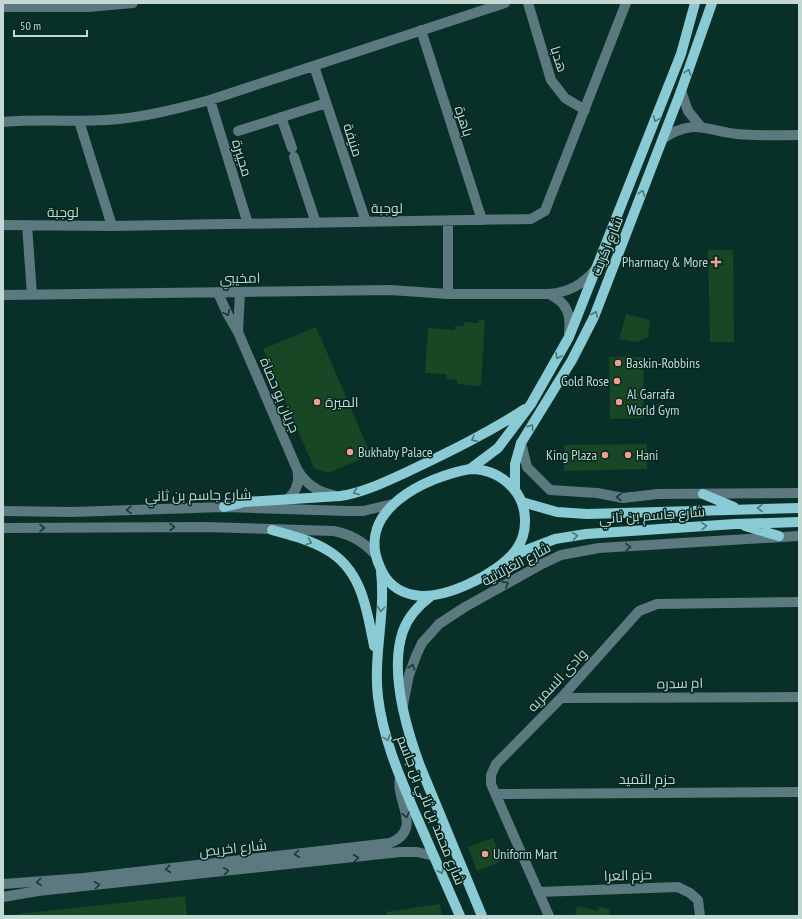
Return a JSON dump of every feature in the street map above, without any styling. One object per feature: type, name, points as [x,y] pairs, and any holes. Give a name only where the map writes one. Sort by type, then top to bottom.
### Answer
[{"type":"main road","name":"شارع زكريت","points":[[470,469],[498,448],[531,404],[569,337],[599,266],[681,54],[695,3]]},
{"type":"main road","name":"شارع زكريت","points":[[515,490],[515,464],[521,443],[572,360],[594,316],[682,91],[712,3]]},
{"type":"main road","points":[[224,507],[245,502],[340,496],[355,493],[385,482],[457,448],[495,428],[531,404]]},
{"type":"main road","points":[[470,469],[486,471],[499,476],[515,490],[522,502],[525,516],[524,529],[517,549],[494,570],[452,590],[432,596],[423,596],[402,591],[389,582],[381,570],[375,554],[377,530],[384,516],[393,504],[422,484],[444,475],[470,469]]},
{"type":"main road","points":[[704,494],[738,509]]},
{"type":"main road","name":"شارع جاسم بن ثاني","points":[[522,502],[557,512],[587,514],[799,508]]},
{"type":"main road","name":"شارع جاسم بن ثاني","points":[[511,556],[544,542],[572,536],[735,524],[799,522]]},
{"type":"main road","points":[[735,524],[779,536]]},
{"type":"main road","points":[[272,530],[327,550],[349,568],[358,583],[364,599],[377,658]]},
{"type":"main road","name":"شارع محمد بن ثاني بن جاسم","points":[[381,570],[382,595],[377,658],[378,697],[383,726],[400,777],[460,916]]},
{"type":"main road","name":"شارع محمد بن ثاني بن جاسم","points":[[432,596],[414,612],[403,632],[398,662],[403,705],[412,744],[420,766],[482,916]]},
{"type":"street","points":[[3,7],[88,7],[133,3]]},
{"type":"street","points":[[3,122],[78,121],[136,117],[210,100],[505,3]]},
{"type":"street","name":"هدبا","points":[[528,3],[551,80],[565,98],[585,110]]},
{"type":"street","name":"لوجبة","points":[[3,225],[112,226],[448,222],[531,219],[544,211],[626,3]]},
{"type":"street","name":"باهرة","points":[[421,30],[482,220]]},
{"type":"street","name":"منيفة","points":[[314,66],[366,222]]},
{"type":"street","points":[[682,91],[688,111],[702,126]]},
{"type":"street","name":"مجيبرة","points":[[210,100],[248,224]]},
{"type":"street","points":[[238,131],[326,103]]},
{"type":"street","points":[[281,118],[316,223]]},
{"type":"street","points":[[78,121],[112,226]]},
{"type":"street","points":[[664,138],[680,129],[702,126],[736,134],[799,135]]},
{"type":"street","points":[[448,222],[448,294]]},
{"type":"street","points":[[27,226],[32,295]]},
{"type":"street","name":"امخيبي","points":[[3,295],[390,290],[448,294],[549,294],[561,293],[576,287],[599,266]]},
{"type":"street","name":"جريان بو حصاة","points":[[238,332],[240,292]]},
{"type":"street","name":"جريان بو حصاة","points":[[218,293],[228,316],[238,332],[297,469],[305,480],[315,489],[323,493],[340,496]]},
{"type":"street","points":[[549,294],[563,303],[568,312],[570,321],[569,337]]},
{"type":"street","points":[[521,443],[527,467],[550,490],[597,493],[623,498],[658,494],[799,493]]},
{"type":"street","name":"جريان بو حصاة","points":[[288,499],[297,487],[297,469]]},
{"type":"street","name":"شارع جاسم بن ثاني","points":[[3,511],[72,512],[224,507],[363,511],[393,504]]},
{"type":"street","points":[[6,529],[205,527],[334,531],[351,535],[363,542],[375,554]]},
{"type":"street","name":"شارع الغزلانية","points":[[403,705],[409,675],[416,656],[430,632],[451,615],[561,555],[592,549],[779,536],[799,536]]},
{"type":"street","name":"وادى السمريه","points":[[549,916],[496,794],[491,780],[493,767],[561,698],[639,611],[647,606],[657,604],[799,602]]},
{"type":"street","name":"ام سدره","points":[[561,698],[799,697]]},
{"type":"street","name":"شارع اخريص","points":[[3,884],[107,875],[390,843],[397,840],[406,828],[406,816],[399,794],[400,777]]},
{"type":"street","name":"حزم الثميد","points":[[496,794],[799,792]]},
{"type":"street","name":"شارع اخريص","points":[[3,897],[38,891],[400,852],[417,852],[434,856]]},
{"type":"street","name":"حزم العرا","points":[[538,892],[678,888],[690,893],[698,900],[700,916]]},
{"type":"building","points":[[708,250],[733,250],[734,342],[710,342]]},
{"type":"building","points":[[626,314],[650,320],[648,337],[637,342],[619,339]]},
{"type":"building","points":[[479,320],[485,320],[481,386],[457,384],[458,380],[446,379],[447,374],[425,373],[428,328],[455,330],[455,326],[464,326],[464,322],[479,323]]},
{"type":"building","name":"الميرة","points":[[316,327],[371,455],[328,473],[314,468],[263,349]]},
{"type":"building","points":[[609,357],[643,357],[644,418],[610,419]]},
{"type":"building","points":[[647,444],[647,469],[564,471],[564,445]]},
{"type":"building","name":"Uniform Mart","points":[[493,838],[502,861],[477,871],[468,847]]},
{"type":"building","points":[[185,896],[187,916],[18,916],[18,914]]},
{"type":"building","points":[[440,904],[442,916],[387,916],[386,912]]},
{"type":"building","points":[[577,906],[598,911],[599,907],[609,909],[609,916],[575,916]]},
{"type":"place","name":"Pharmacy & More","points":[[716,262]]},
{"type":"place","name":"Baskin-Robbins","points":[[618,363]]},
{"type":"place","name":"Gold Rose","points":[[617,381]]},
{"type":"place","name":"الميرة","points":[[317,402]]},
{"type":"place","name":"Al Garrafa World Gym","points":[[619,402]]},
{"type":"place","name":"Bukhaby Palace","points":[[350,452]]},
{"type":"place","name":"King Plaza","points":[[605,455]]},
{"type":"place","name":"Hani","points":[[628,455]]},
{"type":"place","name":"Uniform Mart","points":[[485,854]]}]
